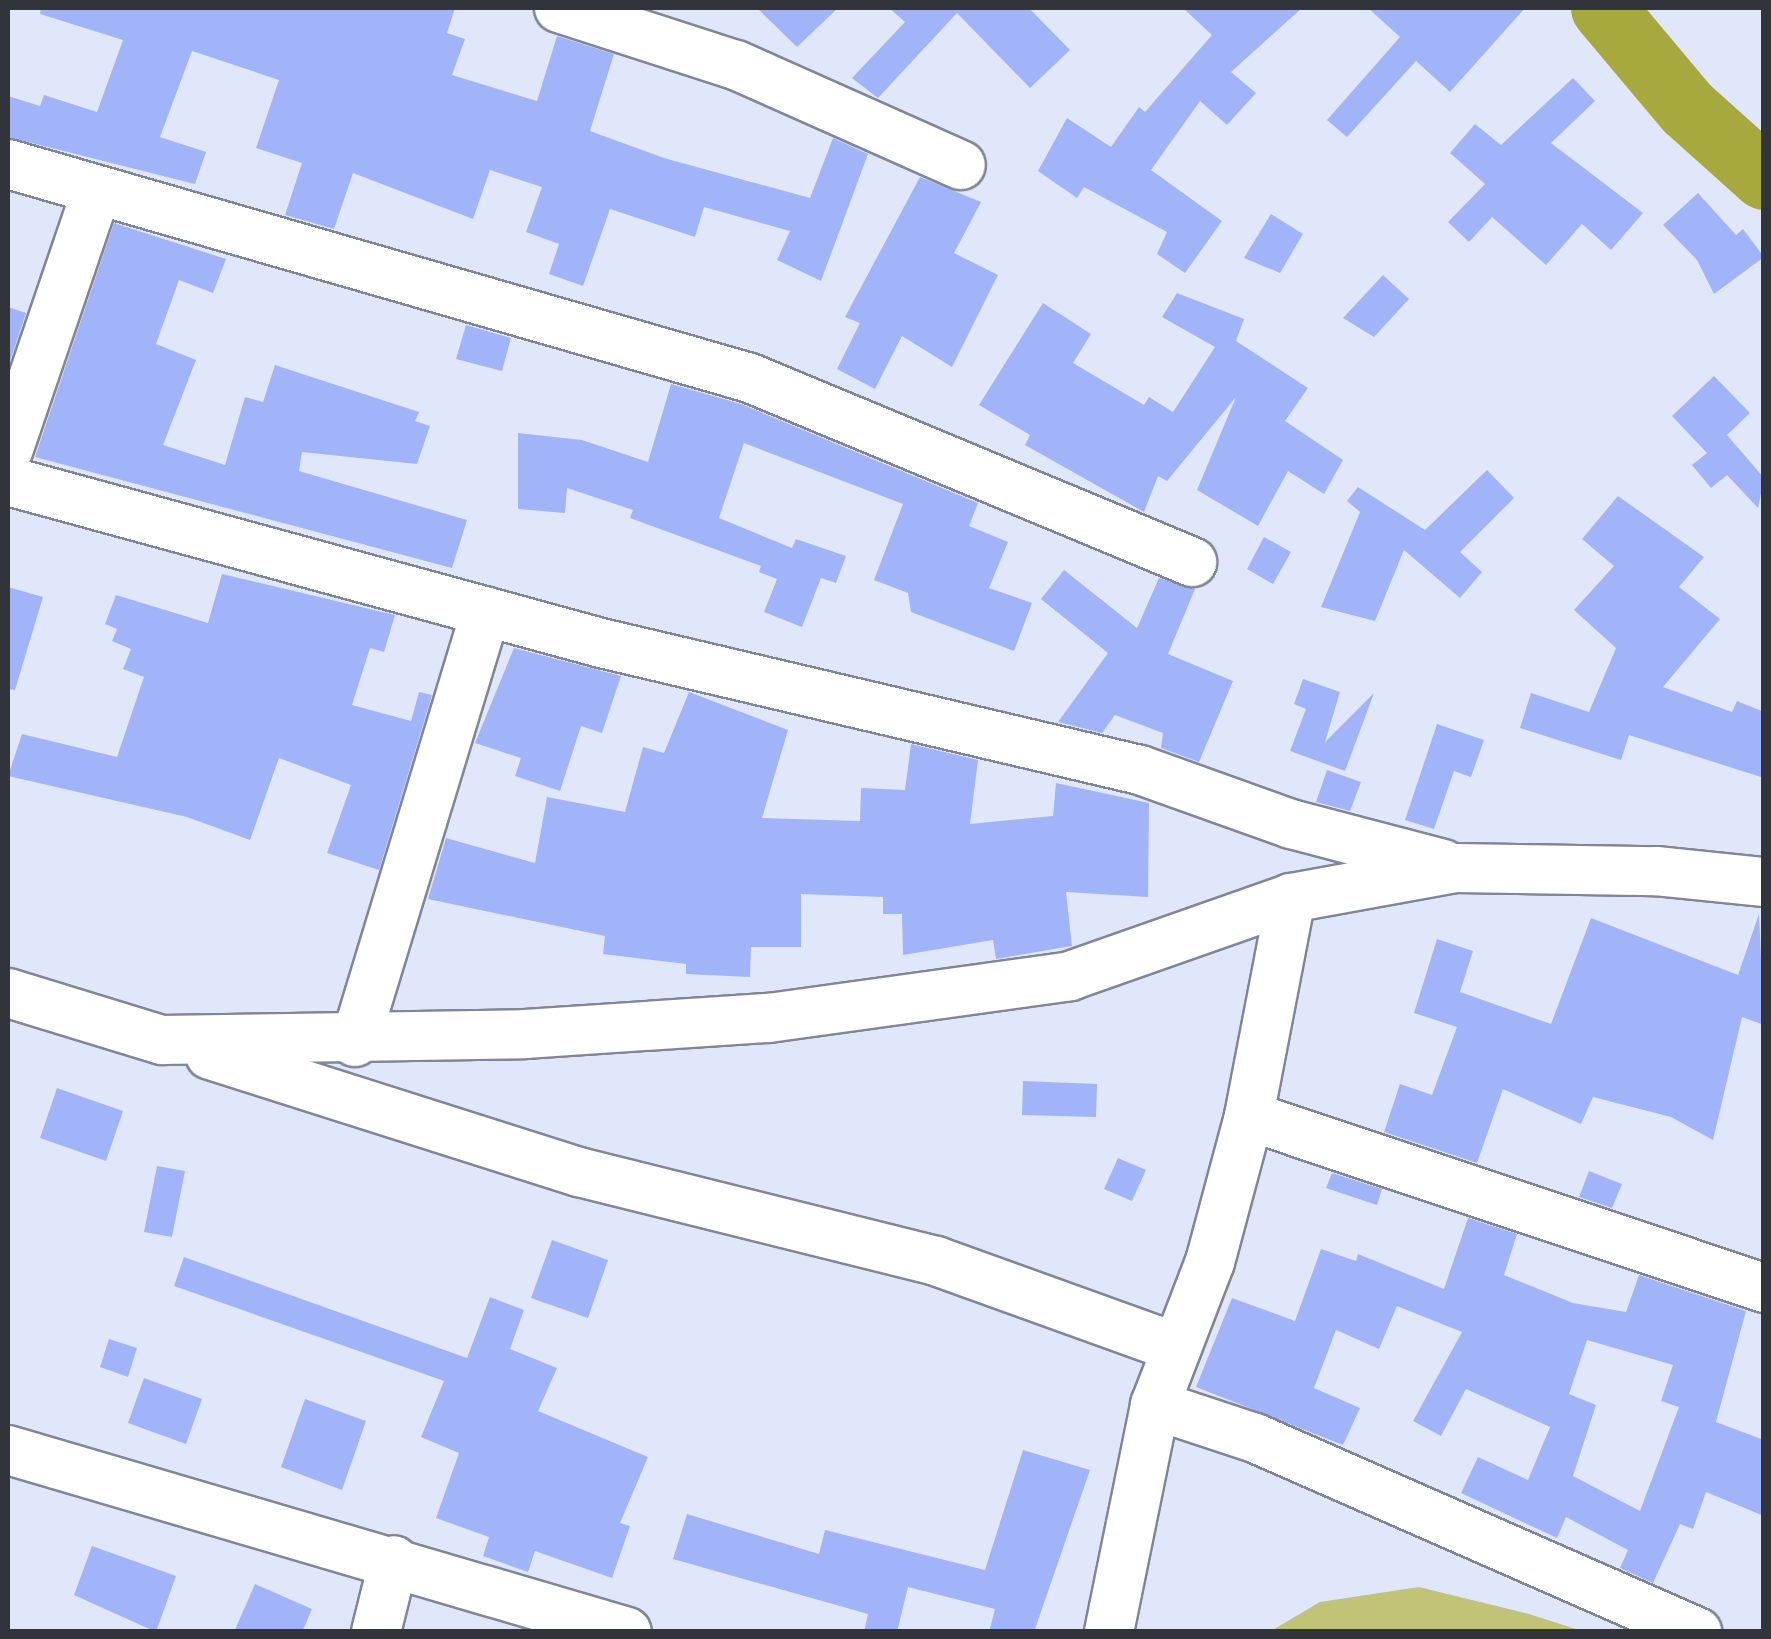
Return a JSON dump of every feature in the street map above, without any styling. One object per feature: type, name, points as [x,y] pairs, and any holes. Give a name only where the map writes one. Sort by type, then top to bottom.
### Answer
[{"type":"street","points":[[559,8],[736,66],[961,166]]},
{"type":"street","points":[[8,164],[750,378],[1192,562]]},
{"type":"street","points":[[8,450],[96,192]]},
{"type":"street","points":[[8,482],[486,612],[912,721],[1140,770],[1291,824],[1456,868]]},
{"type":"street","points":[[355,1042],[486,612]]},
{"type":"street","points":[[162,1040],[355,1042],[769,1018],[1070,976],[1291,898],[1456,868],[1656,871],[1764,882]]},
{"type":"street","points":[[1109,1632],[1155,1405],[1178,1348],[1249,1116],[1291,898]]},
{"type":"street","points":[[8,993],[579,1172],[936,1261],[1178,1348]]},
{"type":"street","points":[[1249,1116],[1764,1288]]},
{"type":"street","points":[[1155,1405],[1271,1445],[1697,1632]]},
{"type":"street","points":[[8,1450],[394,1560],[626,1632]]},
{"type":"street","points":[[376,1632],[394,1560]]},
{"type":"green space","points":[[1419,1587],[1582,1631],[1271,1631],[1320,1602]]},
{"type":"building","points":[[41,8],[455,8],[447,33],[465,39],[452,75],[537,101],[557,36],[614,54],[590,131],[664,158],[810,198],[833,138],[868,154],[821,281],[777,260],[790,231],[704,207],[695,237],[610,209],[583,286],[549,274],[559,244],[526,232],[542,187],[490,170],[473,219],[353,173],[334,229],[285,215],[302,163],[256,148],[279,80],[192,51],[160,137],[206,152],[195,184],[8,137],[8,96],[40,106],[44,95],[97,112],[123,40],[40,14]]},
{"type":"building","points":[[757,8],[838,8],[797,47]]},
{"type":"building","points":[[889,8],[1029,8],[1070,50],[1030,88],[957,13],[878,98],[852,78],[905,22]]},
{"type":"building","points":[[1183,8],[1302,8],[1231,72],[1256,93],[1227,125],[1200,101],[1151,170],[1222,221],[1185,273],[1157,254],[1167,232],[1084,187],[1077,198],[1038,171],[1067,118],[1111,147],[1139,107],[1145,112],[1212,35]]},
{"type":"building","points":[[1368,8],[1525,8],[1450,92],[1416,61],[1347,137],[1327,120],[1400,37]]},
{"type":"building","points":[[1573,78],[1595,101],[1551,143],[1643,213],[1611,250],[1582,224],[1546,265],[1492,217],[1469,242],[1448,222],[1485,184],[1450,153],[1475,124],[1501,145]]},
{"type":"building","points":[[920,177],[981,202],[954,253],[998,275],[952,367],[902,336],[875,389],[837,369],[860,323],[845,317]]},
{"type":"building","points":[[1698,193],[1736,235],[1743,229],[1764,257],[1714,294],[1697,260],[1663,225]]},
{"type":"building","points":[[1271,214],[1303,234],[1280,273],[1244,258]]},
{"type":"building","points":[[114,223],[226,259],[213,293],[179,280],[156,344],[196,360],[163,445],[225,465],[245,397],[263,402],[275,365],[419,412],[415,421],[430,426],[417,464],[302,452],[299,471],[467,520],[452,568],[35,457]]},
{"type":"building","points":[[1383,275],[1409,299],[1374,337],[1343,318]]},
{"type":"building","points":[[1177,293],[1244,319],[1236,341],[1308,388],[1285,421],[1343,460],[1324,494],[1288,471],[1258,526],[1197,490],[1236,397],[1167,481],[1158,476],[1144,512],[1025,445],[1030,435],[979,405],[1043,303],[1091,334],[1073,363],[1144,405],[1149,397],[1173,412],[1215,347],[1162,317]]},
{"type":"building","points":[[8,307],[26,313],[8,367]]},
{"type":"building","points":[[466,325],[511,338],[502,371],[456,359]]},
{"type":"building","points":[[1714,376],[1750,413],[1727,435],[1764,478],[1758,508],[1727,475],[1711,488],[1692,465],[1707,453],[1672,416]]},
{"type":"building","points":[[671,384],[741,404],[978,503],[969,526],[1008,542],[989,588],[1032,603],[1014,651],[911,612],[908,593],[874,580],[903,504],[744,443],[719,518],[792,548],[796,539],[846,556],[836,583],[821,578],[802,627],[764,612],[777,579],[759,572],[761,566],[630,518],[633,510],[567,488],[565,513],[518,509],[518,433],[582,440],[648,462]]},
{"type":"building","points":[[1487,470],[1514,498],[1460,552],[1482,572],[1460,598],[1404,550],[1375,621],[1321,607],[1360,512],[1347,501],[1358,487],[1425,530]]},
{"type":"building","points":[[1618,496],[1704,557],[1679,587],[1720,619],[1663,687],[1732,712],[1737,701],[1764,712],[1764,778],[1629,735],[1621,760],[1520,728],[1531,693],[1589,712],[1616,648],[1574,610],[1614,566],[1582,539]]},
{"type":"building","points":[[1264,537],[1291,552],[1273,584],[1247,569]]},
{"type":"building","points":[[1064,570],[1137,628],[1159,578],[1195,589],[1168,654],[1233,681],[1199,762],[1161,748],[1163,733],[1115,715],[1102,733],[1058,722],[1108,653],[1041,599]]},
{"type":"building","points":[[222,574],[395,615],[384,652],[370,648],[352,705],[411,721],[419,692],[432,695],[379,870],[327,853],[351,785],[279,758],[250,840],[187,817],[8,776],[22,734],[117,757],[144,677],[123,669],[131,649],[112,641],[117,629],[105,624],[116,595],[208,623]]},
{"type":"building","points":[[8,587],[43,597],[15,690],[8,689]]},
{"type":"building","points":[[514,648],[621,676],[602,733],[581,726],[560,791],[515,776],[521,758],[475,743]]},
{"type":"building","points":[[1303,679],[1340,692],[1325,742],[1374,693],[1345,771],[1290,751],[1306,709],[1294,704]]},
{"type":"building","points":[[689,692],[788,730],[762,818],[860,821],[861,788],[905,790],[911,744],[978,760],[970,824],[1053,816],[1056,783],[1149,803],[1148,897],[1066,892],[1072,946],[996,959],[993,940],[903,955],[902,914],[883,914],[883,897],[801,894],[801,947],[751,947],[750,977],[686,974],[686,964],[603,954],[605,936],[428,899],[446,838],[535,863],[547,797],[625,812],[643,747],[664,753]]},
{"type":"building","points":[[1437,724],[1484,740],[1471,777],[1454,771],[1434,829],[1405,820]]},
{"type":"building","points":[[1327,770],[1361,782],[1350,811],[1316,802]]},
{"type":"building","points":[[1759,914],[1764,1025],[1742,1017],[1713,1140],[1671,1117],[1593,1097],[1581,1124],[1503,1089],[1477,1163],[1384,1132],[1400,1084],[1432,1095],[1457,1027],[1414,1013],[1437,939],[1473,951],[1460,992],[1551,1024],[1591,918],[1738,975]]},
{"type":"building","points":[[1023,1081],[1097,1084],[1096,1117],[1022,1115]]},
{"type":"building","points":[[57,1088],[123,1111],[106,1161],[40,1138]]},
{"type":"building","points":[[1118,1158],[1146,1170],[1132,1201],[1104,1189]]},
{"type":"building","points":[[157,1166],[185,1171],[172,1237],[144,1232]]},
{"type":"building","points":[[1589,1171],[1622,1184],[1612,1208],[1579,1197]]},
{"type":"building","points":[[1332,1173],[1382,1189],[1377,1205],[1326,1188]]},
{"type":"building","points":[[1468,1218],[1517,1234],[1504,1275],[1573,1303],[1626,1312],[1639,1275],[1746,1311],[1716,1422],[1764,1440],[1764,1516],[1706,1492],[1693,1529],[1680,1524],[1653,1583],[1620,1568],[1628,1550],[1566,1517],[1557,1538],[1461,1493],[1478,1457],[1528,1480],[1550,1427],[1466,1389],[1441,1436],[1413,1421],[1462,1332],[1397,1306],[1379,1349],[1336,1330],[1314,1388],[1360,1408],[1343,1445],[1196,1387],[1232,1298],[1295,1321],[1321,1249],[1356,1261],[1358,1254],[1444,1289]],"holes":[[[1587,1340],[1673,1365],[1661,1401],[1679,1407],[1640,1511],[1573,1476],[1596,1405],[1569,1394]]]},
{"type":"building","points":[[552,1240],[608,1260],[588,1318],[531,1298]]},
{"type":"building","points":[[184,1257],[467,1358],[490,1297],[524,1310],[510,1349],[557,1368],[538,1411],[648,1457],[620,1523],[630,1526],[612,1578],[535,1551],[528,1572],[483,1556],[489,1537],[436,1518],[459,1453],[421,1437],[444,1381],[174,1286]]},
{"type":"building","points":[[109,1339],[137,1348],[128,1377],[100,1367]]},
{"type":"building","points":[[144,1378],[202,1399],[186,1444],[128,1423]]},
{"type":"building","points":[[305,1399],[366,1421],[342,1490],[281,1467]]},
{"type":"building","points":[[1023,1450],[1090,1470],[1034,1632],[989,1632],[995,1609],[908,1587],[897,1632],[864,1632],[868,1614],[673,1559],[687,1514],[819,1554],[825,1530],[985,1570]]},
{"type":"building","points":[[92,1546],[176,1576],[156,1632],[74,1595]]},
{"type":"building","points":[[255,1584],[312,1609],[302,1632],[234,1632]]},
{"type":"waterway","points":[[1603,8],[1687,108],[1764,177]]}]
